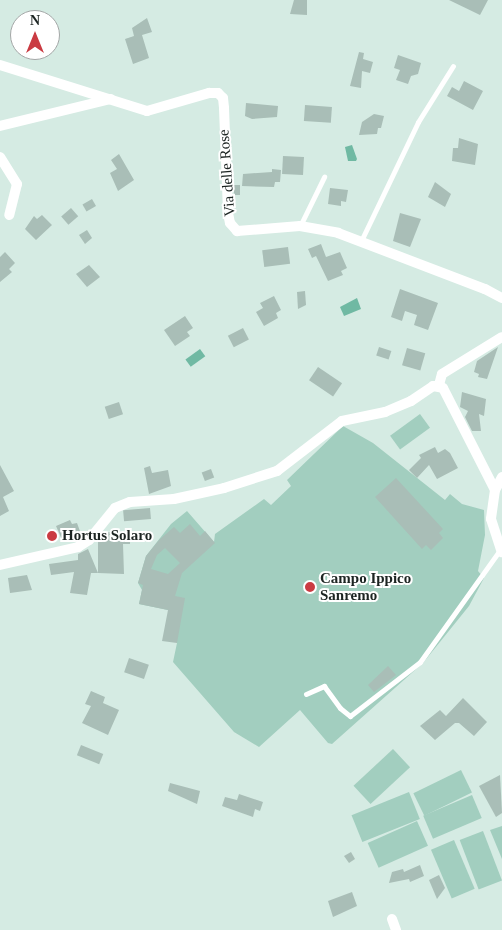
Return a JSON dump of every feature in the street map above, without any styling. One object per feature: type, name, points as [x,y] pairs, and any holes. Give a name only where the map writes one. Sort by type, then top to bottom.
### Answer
[{"type":"street","name":"Via delle Rose","points":[[0,65],[147,111],[209,93],[218,93],[223,98],[230,222],[243,232],[300,226],[338,233],[485,289],[502,298]]},
{"type":"street","points":[[0,126],[112,99]]},
{"type":"street","points":[[0,157],[17,184],[9,215]]},
{"type":"street","points":[[0,565],[78,547],[89,540],[115,508],[130,502],[174,499],[224,488],[276,471],[342,421],[385,412],[439,385],[442,374],[502,337]]},
{"type":"street","points":[[439,385],[447,394],[495,490]]},
{"type":"street","points":[[501,551],[491,519],[495,490],[502,477]]},
{"type":"street","points":[[392,919],[396,930]]},
{"type":"lane","points":[[360,242],[418,122],[453,66]]},
{"type":"lane","points":[[300,226],[324,177]]},
{"type":"lane","points":[[306,694],[324,686],[340,708],[350,716],[420,662],[501,551]]},
{"type":"shaded area","points":[[352,145],[357,159],[356,161],[348,161],[345,147]]},
{"type":"shaded area","points":[[357,298],[361,309],[344,316],[340,307]]},
{"type":"shaded area","points":[[200,349],[205,356],[191,367],[185,360]]},
{"type":"shaded area","points":[[420,414],[430,428],[400,450],[390,436]]},
{"type":"shaded area","name":"Campo Ippico Sanremo","points":[[343,426],[373,443],[445,500],[450,494],[462,504],[484,510],[485,535],[478,571],[484,578],[469,606],[423,663],[332,744],[328,743],[300,710],[259,747],[234,732],[173,662],[177,643],[168,610],[139,604],[142,590],[138,583],[146,556],[171,524],[187,511],[214,542],[215,534],[264,499],[271,505],[291,486],[287,480]]},
{"type":"shaded area","points":[[393,749],[410,767],[371,804],[354,786]]},
{"type":"shaded area","points":[[461,770],[472,792],[424,816],[413,793]]},
{"type":"shaded area","points":[[409,792],[420,819],[362,842],[352,815]]},
{"type":"shaded area","points":[[472,795],[482,818],[433,839],[423,816]]},
{"type":"shaded area","points":[[417,821],[428,846],[379,868],[368,843]]},
{"type":"shaded area","points":[[502,826],[502,859],[490,830]]},
{"type":"shaded area","points":[[483,831],[502,880],[479,889],[460,840]]},
{"type":"shaded area","points":[[454,840],[475,889],[452,899],[431,850]]},
{"type":"building","points":[[294,0],[307,0],[307,15],[290,14]]},
{"type":"building","points":[[449,0],[488,0],[480,15]]},
{"type":"building","points":[[147,18],[152,32],[142,35],[149,58],[133,64],[125,39],[134,36],[132,28]]},
{"type":"building","points":[[359,52],[364,53],[363,59],[373,62],[370,73],[362,71],[361,88],[350,86]]},
{"type":"building","points":[[398,55],[421,63],[418,74],[411,76],[408,84],[396,80],[400,70],[394,68]]},
{"type":"building","points":[[464,81],[483,91],[473,110],[447,96],[452,87],[459,91]]},
{"type":"building","points":[[246,103],[278,106],[277,117],[252,119],[245,116]]},
{"type":"building","points":[[305,105],[332,107],[331,123],[304,121]]},
{"type":"building","points":[[374,114],[384,116],[381,128],[378,128],[377,134],[359,135],[362,122]]},
{"type":"building","points":[[459,138],[478,144],[475,165],[452,161],[453,148],[458,148]]},
{"type":"building","points":[[119,154],[134,180],[118,191],[110,173],[117,169],[111,160]]},
{"type":"building","points":[[283,156],[304,157],[303,175],[282,174]]},
{"type":"building","points":[[272,169],[281,170],[280,182],[275,182],[274,187],[242,186],[243,174],[272,172]]},
{"type":"building","points":[[435,182],[451,194],[445,207],[428,197]]},
{"type":"building","points":[[234,185],[240,185],[240,195],[234,195]]},
{"type":"building","points":[[330,188],[348,190],[346,202],[341,201],[341,206],[328,204]]},
{"type":"building","points":[[92,199],[96,206],[86,211],[82,204]]},
{"type":"building","points":[[71,208],[78,216],[68,225],[61,217]]},
{"type":"building","points":[[400,213],[421,219],[410,247],[393,241]]},
{"type":"building","points":[[42,215],[52,225],[36,240],[25,229],[34,216],[37,219]]},
{"type":"building","points":[[87,230],[92,238],[85,244],[79,235]]},
{"type":"building","points":[[321,244],[326,257],[340,252],[347,268],[341,271],[343,275],[328,281],[316,256],[312,258],[308,249]]},
{"type":"building","points":[[288,247],[290,264],[264,267],[262,250]]},
{"type":"building","points":[[5,252],[15,263],[9,269],[12,272],[0,282],[0,257]]},
{"type":"building","points":[[89,265],[100,277],[87,287],[76,274]]},
{"type":"building","points":[[400,289],[438,303],[428,330],[414,325],[417,315],[405,311],[402,321],[391,317]]},
{"type":"building","points":[[305,291],[306,305],[298,309],[297,292]]},
{"type":"building","points":[[274,296],[281,310],[276,313],[278,318],[264,326],[256,312],[263,308],[260,303]]},
{"type":"building","points":[[185,316],[193,328],[187,332],[190,336],[175,346],[164,330]]},
{"type":"building","points":[[243,328],[249,340],[234,347],[228,336]]},
{"type":"building","points":[[379,347],[391,351],[389,360],[376,356]]},
{"type":"building","points":[[498,347],[487,379],[478,377],[479,374],[474,372],[477,361]]},
{"type":"building","points":[[407,348],[425,353],[420,371],[402,365]]},
{"type":"building","points":[[318,367],[342,383],[333,396],[309,380]]},
{"type":"building","points":[[462,392],[486,399],[484,416],[479,414],[481,431],[472,431],[465,417],[468,411],[460,407]]},
{"type":"building","points":[[119,402],[123,414],[109,419],[105,407]]},
{"type":"building","points":[[435,447],[438,453],[445,449],[450,453],[458,468],[437,479],[429,465],[417,478],[409,470],[421,458],[419,455]]},
{"type":"building","points":[[0,465],[14,491],[3,497],[9,511],[0,516]]},
{"type":"building","points":[[150,466],[152,473],[168,470],[171,486],[149,494],[144,468]]},
{"type":"building","points":[[211,469],[214,477],[205,481],[202,473]]},
{"type":"building","points":[[396,478],[443,529],[439,533],[443,538],[431,550],[426,545],[422,549],[375,497]]},
{"type":"building","points":[[150,508],[151,519],[124,521],[123,510]]},
{"type":"building","points":[[70,520],[72,524],[77,523],[81,534],[63,542],[56,526]]},
{"type":"building","points":[[190,524],[200,536],[205,531],[215,543],[182,573],[175,596],[185,598],[177,643],[162,641],[168,610],[139,604],[143,585],[138,583],[146,556],[159,540],[174,527],[180,533]],"holes":[[[165,548],[180,563],[168,574],[151,569],[157,555]]]},
{"type":"building","points":[[104,532],[130,532],[130,544],[123,544],[124,574],[98,573],[98,540]]},
{"type":"building","points":[[88,549],[98,573],[91,573],[87,595],[70,593],[74,572],[51,575],[49,564],[78,560],[78,554]]},
{"type":"building","points":[[27,575],[32,590],[10,593],[8,578]]},
{"type":"building","points":[[129,658],[149,665],[144,679],[124,672]]},
{"type":"building","points":[[388,666],[396,675],[374,692],[368,685]]},
{"type":"building","points":[[91,691],[105,697],[103,703],[119,710],[108,735],[82,723],[91,706],[85,704]]},
{"type":"building","points":[[463,698],[487,722],[474,736],[459,723],[455,723],[435,740],[420,726],[440,710],[446,716]]},
{"type":"building","points":[[81,745],[103,754],[99,764],[77,755]]},
{"type":"building","points":[[500,775],[502,813],[496,817],[479,786]]},
{"type":"building","points":[[170,783],[200,791],[197,804],[168,791]]},
{"type":"building","points":[[239,794],[263,802],[260,811],[255,809],[253,817],[222,806],[225,797],[237,800]]},
{"type":"building","points":[[351,852],[355,859],[349,863],[344,856]]},
{"type":"building","points":[[420,865],[424,876],[410,882],[409,879],[389,883],[392,872],[403,869],[404,872]]},
{"type":"building","points":[[439,875],[445,888],[437,899],[429,880]]},
{"type":"building","points":[[352,892],[357,906],[333,917],[328,901]]},
{"type":"place","name":"Hortus Solaro","points":[[52,536]]},
{"type":"place","name":"Campo Ippico Sanremo","points":[[310,587]]}]
